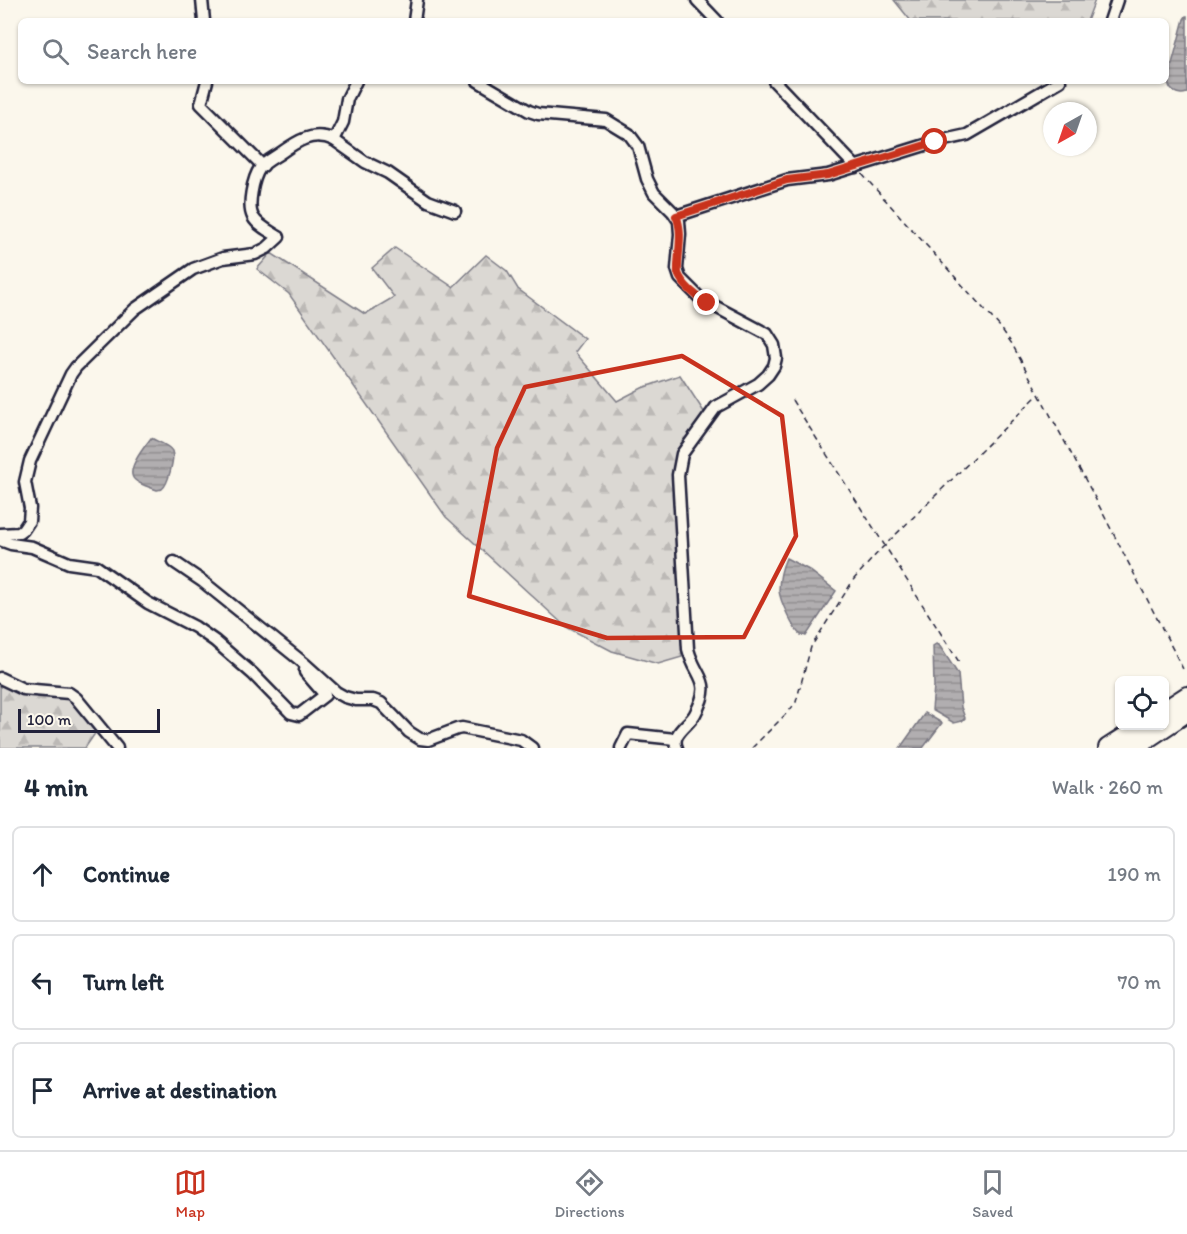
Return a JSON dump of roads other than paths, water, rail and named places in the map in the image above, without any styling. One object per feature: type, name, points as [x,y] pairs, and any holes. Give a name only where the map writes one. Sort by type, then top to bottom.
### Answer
[{"type":"highway","points":[[1169,708],[1187,696]]},
{"type":"highway","points":[[1133,748],[1187,712]]},
{"type":"highway","points":[[1108,748],[1136,730]]},
{"type":"street","points":[[202,0],[204,18]]},
{"type":"street","points":[[414,18],[417,0]]},
{"type":"street","points":[[697,0],[714,18]]},
{"type":"street","points":[[1111,18],[1117,0]]},
{"type":"street","points":[[206,84],[201,104],[263,166]]},
{"type":"street","points":[[334,140],[343,122],[347,99],[354,84]]},
{"type":"street","points":[[483,84],[538,114],[606,120],[625,130],[638,146],[647,179],[654,193],[676,216],[679,224],[677,269],[680,278],[700,299],[767,334],[774,345],[776,358],[774,366],[763,381],[716,407],[684,449],[679,462],[688,649],[690,659],[701,677],[704,687],[703,698],[676,744],[628,734],[621,748]]},
{"type":"street","points":[[777,84],[856,167]]},
{"type":"street","points":[[676,216],[787,180],[828,175],[935,142],[967,135],[1055,84]]},
{"type":"street","points":[[0,534],[19,533],[29,521],[30,508],[25,482],[30,460],[71,374],[80,362],[135,309],[193,269],[223,258],[255,254],[267,248],[279,237],[254,219],[250,207],[251,194],[263,166],[300,139],[330,138],[365,162],[388,173],[428,201],[455,211]]},
{"type":"street","points":[[0,540],[32,547],[69,563],[98,567],[148,603],[195,627],[254,674],[291,713],[299,715],[325,695],[305,672],[305,664]]},
{"type":"street","points":[[174,562],[202,581],[336,692],[356,700],[373,700],[381,703],[415,742],[462,728],[521,740],[532,748]]},
{"type":"street","points":[[0,678],[23,689],[69,693],[76,698],[117,748]]}]
